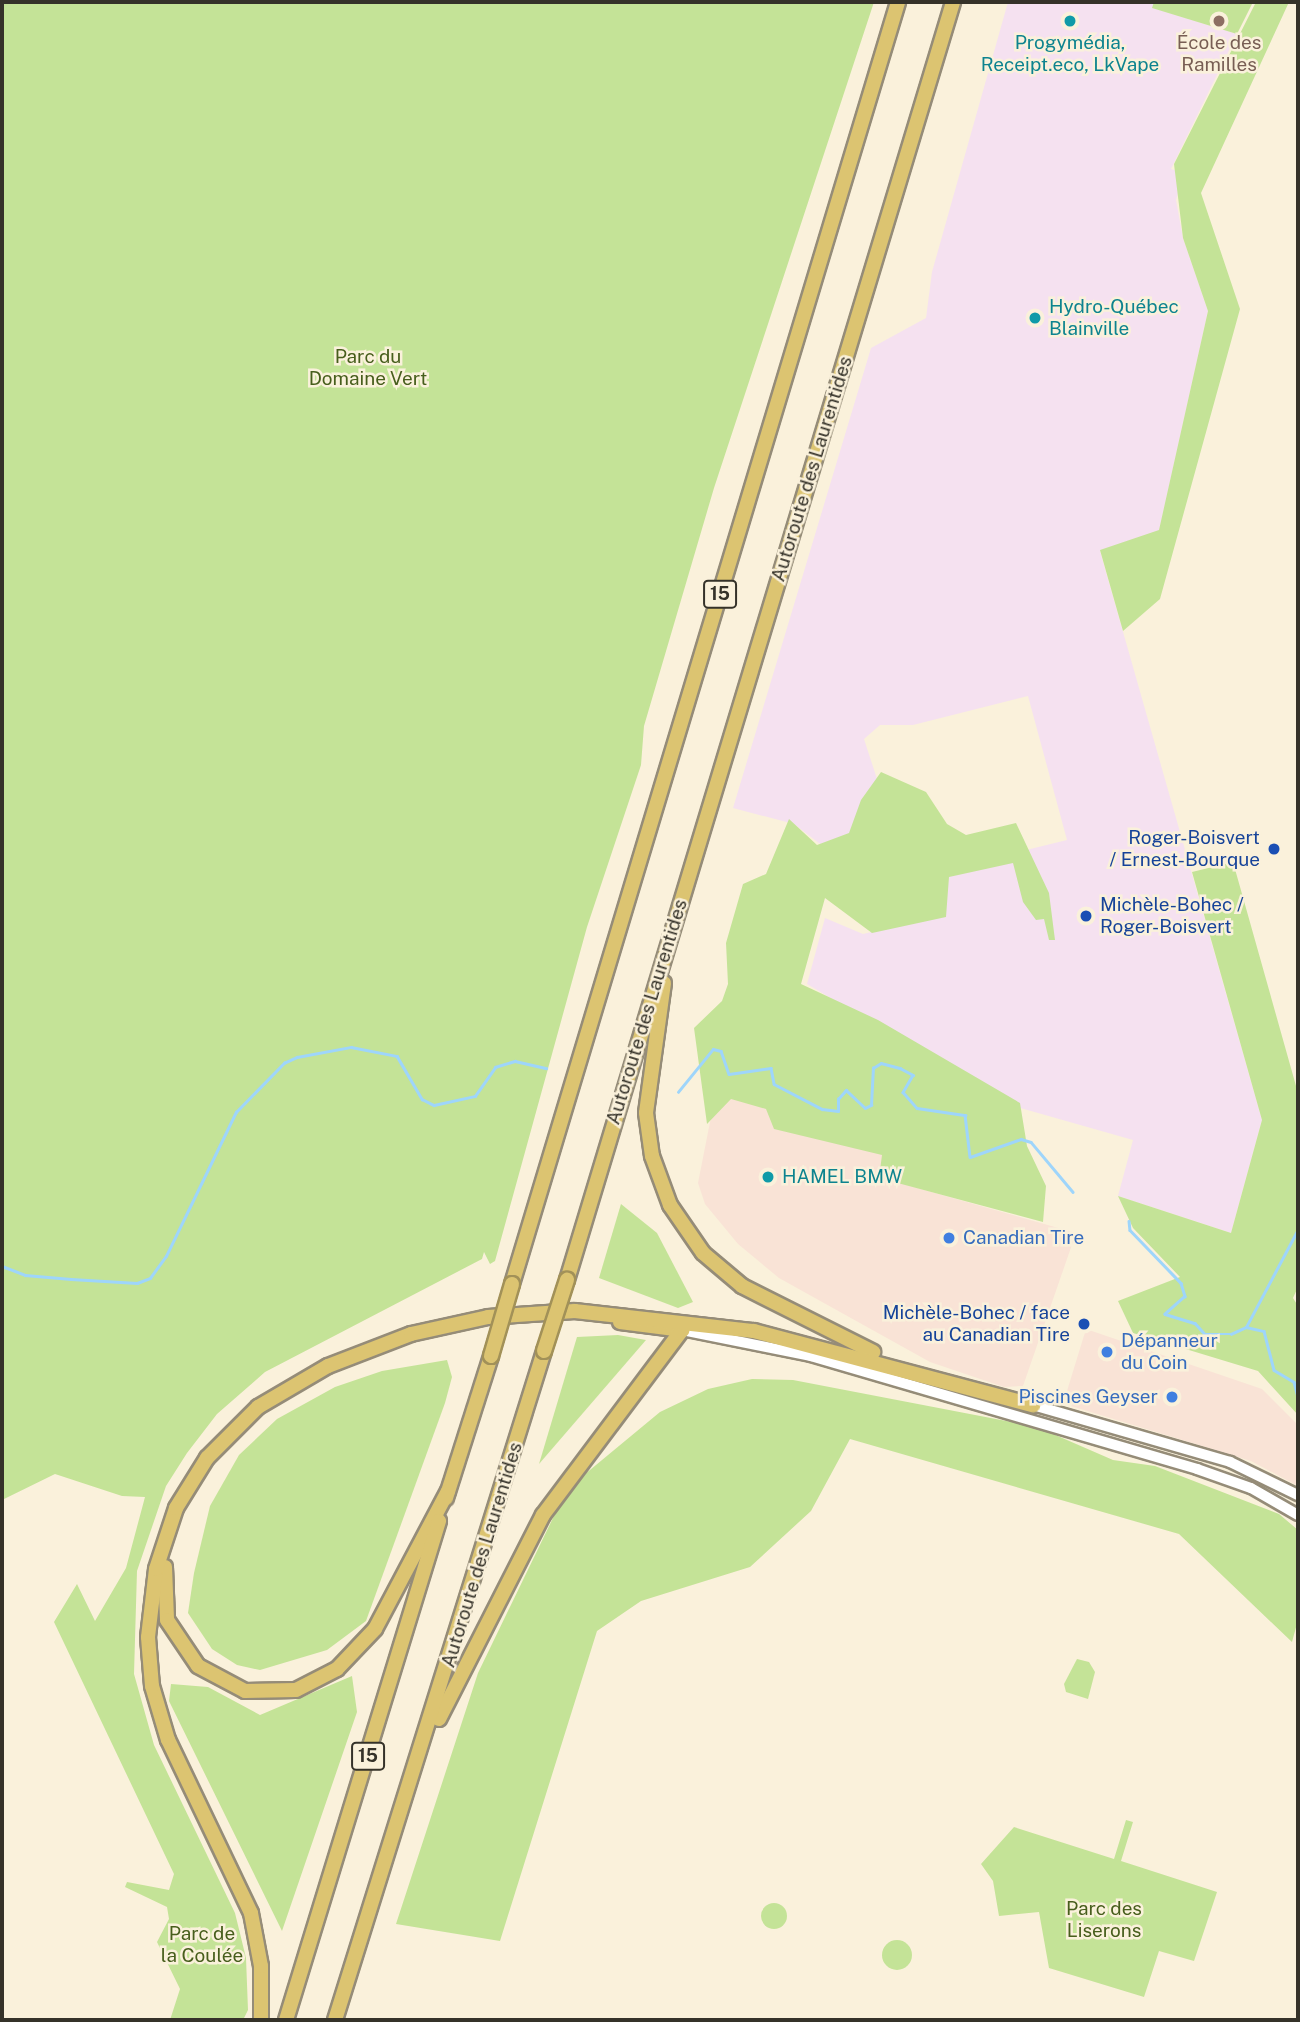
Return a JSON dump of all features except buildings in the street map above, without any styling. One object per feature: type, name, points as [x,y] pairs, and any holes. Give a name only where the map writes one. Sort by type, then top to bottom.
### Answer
[{"type":"highway","name":"15","points":[[286,2020],[491,1356],[898,2]]},
{"type":"highway","name":"Autoroute des Laurentides","points":[[335,2020],[422,1751],[567,1280],[953,2]]},
{"type":"highway","points":[[672,932],[646,1103],[652,1156],[670,1205],[703,1253],[742,1286],[818,1328],[916,1370]]},
{"type":"highway","points":[[261,2020],[262,1975],[251,1913],[168,1740],[154,1695],[149,1648],[153,1579],[168,1527],[194,1478],[232,1430],[286,1388],[365,1349],[441,1326],[530,1312],[612,1312],[691,1321],[916,1370],[1033,1405]]},
{"type":"highway","points":[[448,1490],[375,1629],[345,1663],[314,1684],[279,1694],[237,1689],[198,1666],[174,1637],[163,1580],[186,1507],[236,1438],[295,1391],[382,1352],[478,1327],[591,1321],[681,1330]]},
{"type":"highway","points":[[422,1751],[528,1539],[582,1458],[681,1330]]},
{"type":"main road","points":[[681,1330],[818,1358],[1251,1488],[1298,1515]]},
{"type":"main road","points":[[1033,1405],[1258,1474],[1298,1494]]},
{"type":"main road","points":[[1251,1488],[1258,1474]]},
{"type":"shaded area","points":[[1008,2],[1154,2],[1153,8],[1237,34],[1171,169],[1184,173],[1176,200],[1183,238],[1208,311],[1159,531],[1100,551],[1262,1120],[1231,1233],[1118,1196],[1133,1140],[1013,1106],[807,984],[825,918],[863,934],[939,916],[948,869],[1067,840],[1028,696],[913,725],[880,725],[864,739],[878,782],[851,837],[824,847],[794,824],[733,808],[871,348],[926,318],[932,272]]},
{"type":"shaded area","points":[[730,1095],[885,1154],[882,1178],[1076,1233],[1023,1386],[1004,1387],[930,1362],[779,1278],[738,1244],[705,1204],[698,1183],[711,1117]]},
{"type":"shaded area","points":[[1086,1329],[1262,1389],[1298,1425],[1298,1486],[1251,1461],[1071,1406],[1067,1391]]},
{"type":"green space","name":"Parc du Domaine Vert","points":[[2,2],[874,2],[714,488],[644,726],[641,765],[587,927],[495,1261],[490,1264],[484,1252],[482,1259],[265,1372],[217,1414],[187,1453],[166,1486],[137,1571],[134,1674],[154,1745],[235,1913],[246,1958],[248,2010],[243,2020],[170,2020],[180,1989],[157,1942],[169,1919],[167,1907],[125,1887],[127,1882],[169,1890],[174,1874],[54,1622],[77,1584],[95,1621],[126,1568],[145,1497],[122,1496],[55,1474],[2,1500]]},
{"type":"green space","name":"École des Ramilles","points":[[1154,2],[1253,2],[1237,34],[1152,8]]},
{"type":"green space","points":[[1256,2],[1289,2],[1201,193],[1240,309],[1160,599],[1123,631],[1100,550],[1159,530],[1208,311],[1183,238],[1174,164]]},
{"type":"green space","points":[[881,772],[926,792],[947,824],[966,835],[1016,823],[1049,893],[1055,940],[1049,940],[1044,919],[1036,920],[1023,902],[1013,863],[949,877],[946,917],[872,933],[825,898],[801,984],[878,1020],[1020,1103],[1027,1146],[1046,1186],[1043,1222],[879,1178],[882,1155],[774,1129],[766,1109],[731,1099],[707,1124],[694,1028],[722,1001],[728,984],[726,943],[743,884],[766,874],[789,819],[817,845],[849,833],[861,800]]},
{"type":"green space","points":[[1233,862],[1298,1093],[1298,1287],[1293,1298],[1298,1306],[1298,1415],[1258,1371],[1133,1333],[1118,1301],[1180,1277],[1133,1228],[1118,1196],[1231,1233],[1262,1120],[1192,872]]},
{"type":"green space","points":[[621,1204],[657,1233],[693,1302],[678,1308],[599,1278]]},
{"type":"green space","points":[[618,1335],[646,1340],[539,1464],[577,1337]]},
{"type":"green space","points":[[447,1360],[452,1377],[445,1403],[366,1621],[327,1650],[260,1670],[237,1665],[212,1649],[188,1613],[194,1573],[210,1506],[239,1455],[277,1419],[335,1387],[382,1371]]},
{"type":"green space","points":[[752,1379],[793,1380],[1037,1427],[1113,1460],[1155,1466],[1279,1514],[1298,1530],[1298,1620],[1292,1642],[1179,1534],[850,1439],[811,1511],[750,1567],[641,1601],[597,1631],[500,1941],[396,1924],[478,1673],[567,1489],[660,1412],[708,1389]]},
{"type":"green space","points":[[1077,1659],[1089,1662],[1095,1672],[1088,1699],[1066,1692],[1064,1684]]},
{"type":"green space","points":[[352,1676],[357,1712],[282,1931],[169,1701],[171,1684],[208,1687],[260,1715]]},
{"type":"green space","name":"Parc des Liserons","points":[[1126,1820],[1133,1822],[1121,1861],[1217,1892],[1194,1961],[1159,1951],[1144,1997],[1049,1968],[1039,1912],[999,1916],[993,1881],[981,1864],[1014,1827],[1114,1859]]},
{"type":"green space","points":[[774,1903],[783,1907],[787,1916],[783,1925],[774,1929],[765,1925],[761,1916],[765,1907]]},
{"type":"green space","points":[[897,1940],[908,1944],[912,1955],[908,1966],[897,1970],[886,1966],[882,1955],[886,1944]]},
{"type":"waterway","points":[[2,1266],[25,1275],[71,1279],[137,1283],[150,1278],[166,1256],[236,1112],[284,1063],[297,1057],[351,1047],[397,1056],[422,1099],[434,1105],[475,1096],[495,1067],[515,1061],[546,1068]]},
{"type":"waterway","points":[[678,1092],[713,1049],[721,1051],[729,1074],[771,1068],[774,1084],[822,1109],[838,1111],[838,1099],[846,1090],[865,1108],[871,1105],[873,1068],[881,1063],[913,1075],[903,1092],[917,1108],[965,1115],[970,1157],[1021,1139],[1031,1142],[1073,1192]]},
{"type":"waterway","points":[[1129,1221],[1130,1230],[1181,1283],[1185,1296],[1165,1314],[1195,1323],[1205,1334],[1231,1334],[1246,1327],[1264,1331],[1274,1370],[1294,1382],[1298,1397]]},
{"type":"waterway","points":[[1246,1327],[1298,1229]]},
{"type":"place","name":"Progymédia, Receipt.eco, LkVape","points":[[1070,21]]},
{"type":"place","name":"École des Ramilles","points":[[1219,21]]},
{"type":"place","name":"Hydro-Québec Blainville","points":[[1035,318]]},
{"type":"place","name":"Roger-Boisvert / Ernest-Bourque","points":[[1274,849]]},
{"type":"place","name":"Michèle-Bohec / Roger-Boisvert","points":[[1086,916]]},
{"type":"place","name":"HAMEL BMW","points":[[768,1177]]},
{"type":"place","name":"Canadian Tire","points":[[949,1238]]},
{"type":"place","name":"Michèle-Bohec / face au Canadian Tire","points":[[1084,1324]]},
{"type":"place","name":"Dépanneur du Coin","points":[[1107,1352]]},
{"type":"place","name":"Piscines Geyser","points":[[1172,1397]]},
{"type":"park label","name":"Parc de la Coulée","points":[[202,1945]]}]
